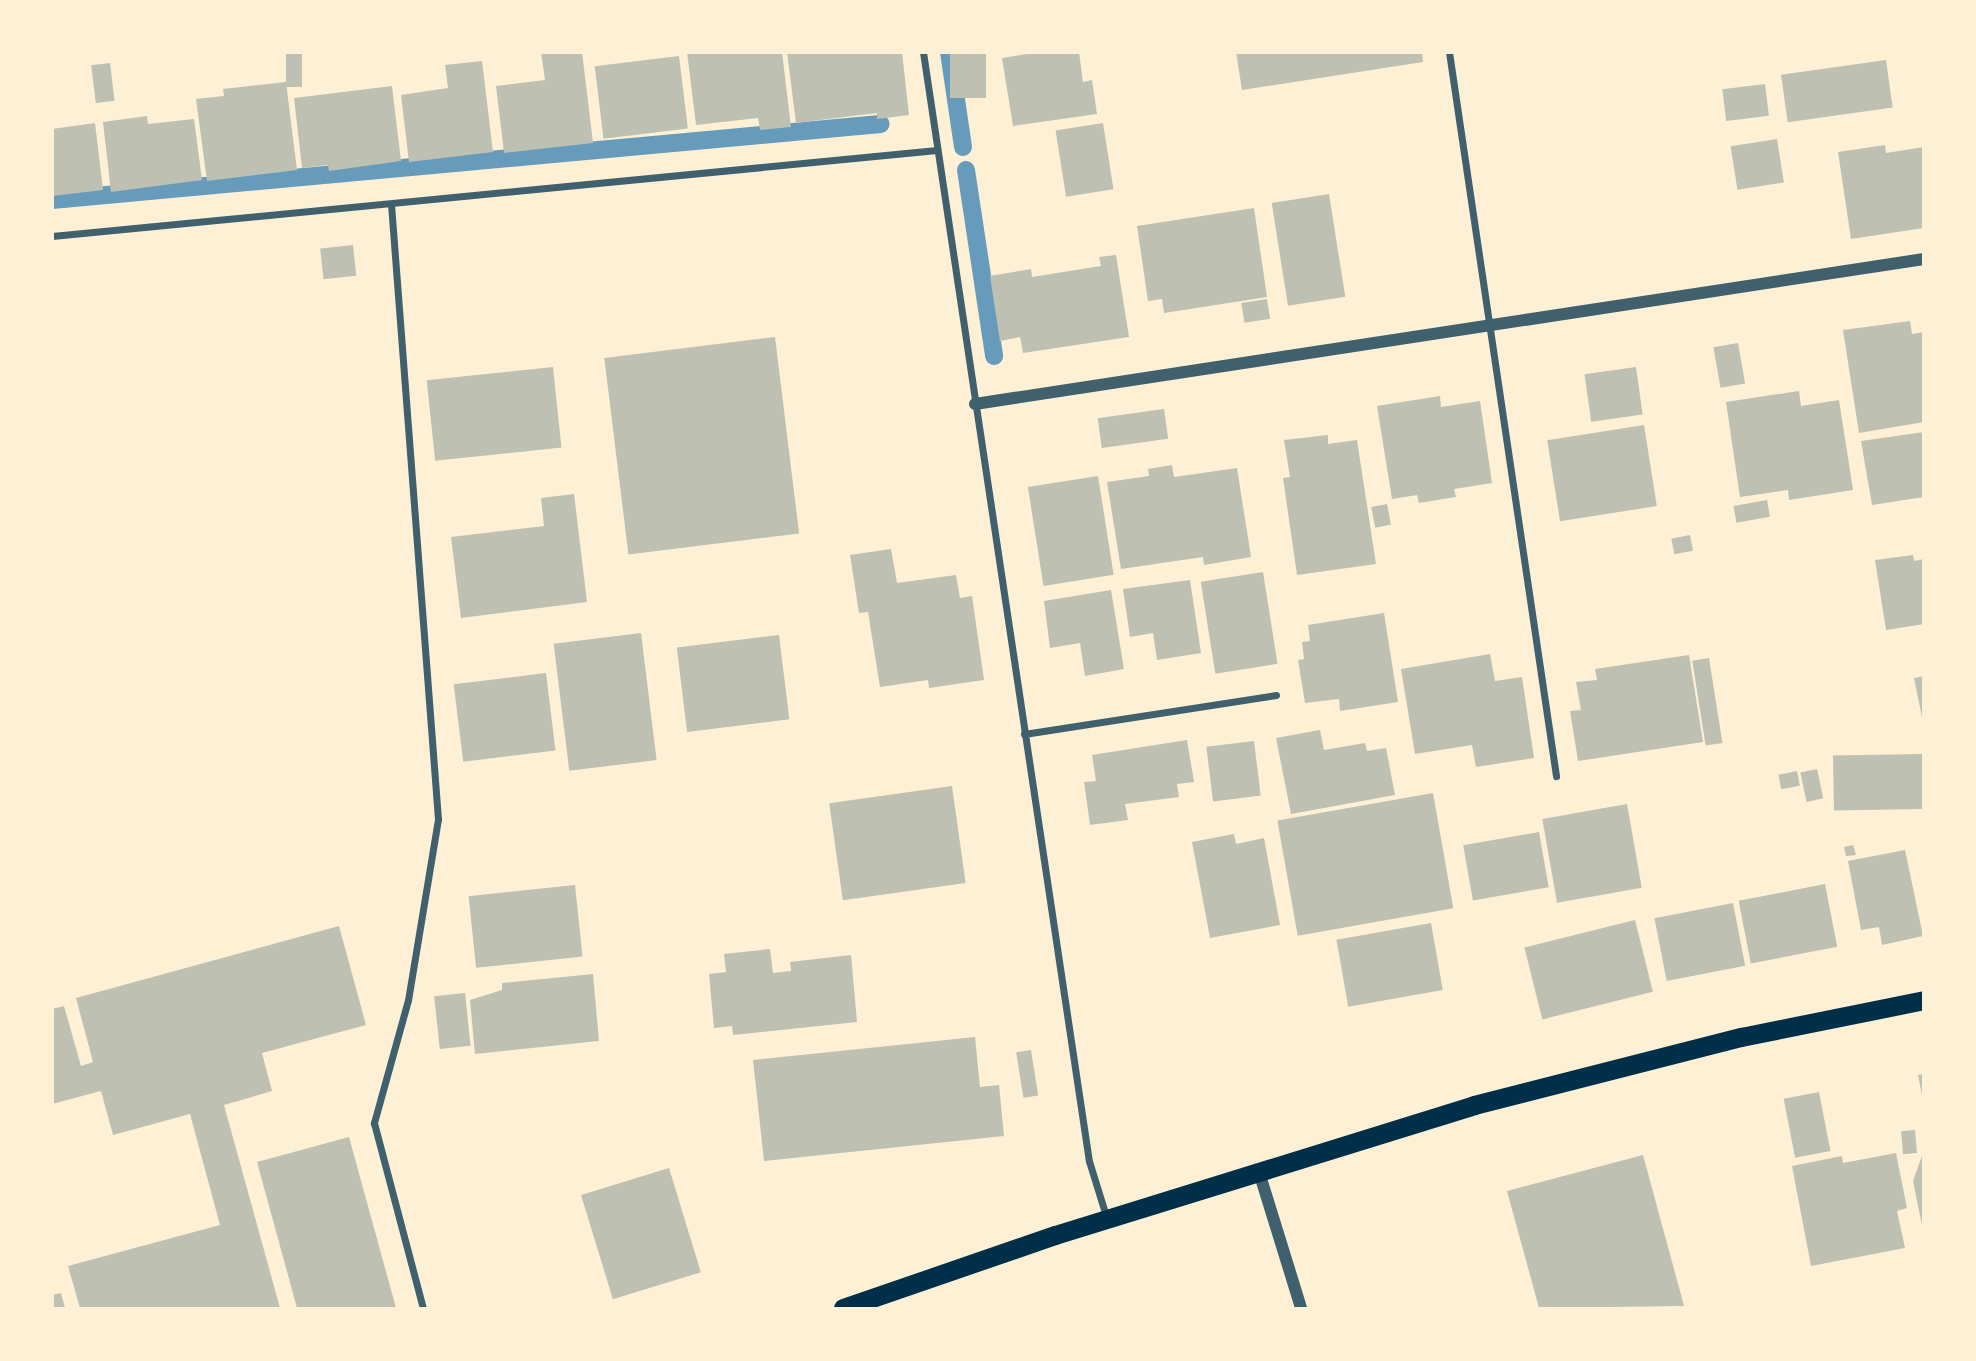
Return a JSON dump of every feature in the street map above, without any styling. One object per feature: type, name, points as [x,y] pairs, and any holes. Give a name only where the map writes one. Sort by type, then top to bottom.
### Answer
[{"type":"highway","points":[[843,1308],[1107,1219],[1587,1074],[1741,1037],[1923,1000]]},
{"type":"street","points":[[923,52],[1089,1161],[1107,1219]]},
{"type":"street","points":[[1450,52],[1556,776]]},
{"type":"street","points":[[52,236],[937,150]]},
{"type":"street","points":[[391,204],[438,819],[408,1000],[374,1123],[423,1308]]},
{"type":"street","points":[[975,404],[1923,260]]},
{"type":"street","points":[[1024,734],[1276,695]]},
{"type":"street","points":[[1259,1172],[1301,1308]]},
{"type":"building","points":[[286,52],[302,52],[302,87],[286,87]]},
{"type":"building","points":[[541,52],[582,52],[593,143],[504,153],[496,86],[545,80]]},
{"type":"building","points":[[687,52],[782,52],[791,127],[760,130],[758,118],[696,125]]},
{"type":"building","points":[[787,52],[902,52],[909,115],[877,119],[877,113],[796,123]]},
{"type":"building","points":[[950,52],[986,52],[986,98],[950,98]]},
{"type":"building","points":[[1039,52],[1079,52],[1083,82],[1092,80],[1097,114],[1013,126],[1002,58]]},
{"type":"building","points":[[1236,52],[1422,52],[1423,62],[1242,90]]},
{"type":"building","points":[[679,56],[688,128],[604,139],[595,66]]},
{"type":"building","points":[[1886,60],[1893,108],[1788,122],[1781,75]]},
{"type":"building","points":[[482,61],[493,152],[409,162],[401,95],[448,88],[445,65]]},
{"type":"building","points":[[110,63],[115,101],[96,103],[91,65]]},
{"type":"building","points":[[286,82],[297,170],[207,181],[196,99],[224,96],[223,89]]},
{"type":"building","points":[[1765,84],[1769,116],[1726,121],[1722,89]]},
{"type":"building","points":[[392,86],[401,161],[329,171],[328,165],[302,168],[294,98]]},
{"type":"building","points":[[147,116],[148,124],[194,119],[202,180],[111,192],[103,122]]},
{"type":"building","points":[[95,123],[103,190],[52,196],[52,129]]},
{"type":"building","points":[[1103,123],[1113,189],[1066,197],[1056,131]]},
{"type":"building","points":[[1777,139],[1784,182],[1737,190],[1731,146]]},
{"type":"building","points":[[1885,145],[1886,153],[1924,147],[1924,228],[1851,239],[1838,152]]},
{"type":"building","points":[[1329,194],[1345,297],[1288,306],[1272,203]]},
{"type":"building","points":[[1254,208],[1267,297],[1164,313],[1162,299],[1148,301],[1137,226]]},
{"type":"building","points":[[353,245],[356,276],[323,279],[320,248]]},
{"type":"building","points":[[1116,255],[1129,337],[1023,353],[1020,337],[1000,341],[990,276],[1031,269],[1032,277],[1101,266],[1099,257]]},
{"type":"building","points":[[1267,299],[1270,319],[1244,323],[1241,303]]},
{"type":"building","points":[[1910,321],[1912,334],[1924,332],[1924,422],[1859,433],[1843,330]]},
{"type":"building","points":[[775,337],[799,534],[628,554],[604,358]]},
{"type":"building","points":[[1738,343],[1745,383],[1720,388],[1713,347]]},
{"type":"building","points":[[553,367],[561,448],[435,461],[427,380]]},
{"type":"building","points":[[1636,367],[1643,415],[1591,422],[1585,374]]},
{"type":"building","points":[[1799,391],[1801,406],[1839,400],[1853,490],[1789,500],[1788,490],[1740,497],[1726,402]]},
{"type":"building","points":[[1440,396],[1441,407],[1480,401],[1492,483],[1454,489],[1456,497],[1419,503],[1417,495],[1392,499],[1377,406]]},
{"type":"building","points":[[1164,409],[1168,439],[1102,448],[1098,418]]},
{"type":"building","points":[[1644,425],[1657,506],[1560,521],[1547,440]]},
{"type":"building","points":[[1924,432],[1924,497],[1872,505],[1861,441]]},
{"type":"building","points":[[1328,435],[1328,444],[1357,440],[1376,564],[1297,575],[1283,478],[1290,477],[1284,440]]},
{"type":"building","points":[[1172,465],[1174,477],[1237,468],[1251,557],[1204,565],[1203,557],[1121,569],[1107,482],[1149,476],[1148,469]]},
{"type":"building","points":[[1098,476],[1114,575],[1044,586],[1028,487]]},
{"type":"building","points":[[574,494],[587,602],[461,618],[451,537],[544,526],[541,498]]},
{"type":"building","points":[[1767,500],[1770,517],[1736,523],[1734,506]]},
{"type":"building","points":[[1387,504],[1391,525],[1375,528],[1371,507]]},
{"type":"building","points":[[1690,535],[1693,551],[1674,554],[1671,539]]},
{"type":"building","points":[[891,549],[897,583],[956,575],[960,598],[972,596],[984,680],[929,688],[928,680],[880,687],[868,612],[859,613],[850,555]]},
{"type":"building","points":[[1913,555],[1914,561],[1924,559],[1924,624],[1886,630],[1875,560]]},
{"type":"building","points":[[1263,572],[1278,664],[1215,674],[1201,582]]},
{"type":"building","points":[[1190,580],[1201,653],[1157,660],[1153,633],[1130,637],[1123,589]]},
{"type":"building","points":[[1111,590],[1124,669],[1085,676],[1080,643],[1050,648],[1044,601]]},
{"type":"building","points":[[1384,613],[1398,702],[1340,711],[1339,699],[1305,703],[1298,660],[1304,659],[1302,642],[1310,641],[1308,625]]},
{"type":"building","points":[[641,633],[657,760],[569,771],[554,644]]},
{"type":"building","points":[[779,635],[789,719],[687,732],[677,648]]},
{"type":"building","points":[[1490,654],[1495,681],[1522,677],[1534,758],[1476,767],[1472,745],[1415,754],[1401,669]]},
{"type":"building","points":[[1689,655],[1703,742],[1578,761],[1570,711],[1581,710],[1576,682],[1597,680],[1595,669]]},
{"type":"building","points":[[1709,658],[1722,743],[1706,746],[1692,661]]},
{"type":"building","points":[[546,673],[556,750],[463,762],[454,684]]},
{"type":"building","points":[[1924,676],[1924,717],[1922,717],[1914,678]]},
{"type":"building","points":[[1320,730],[1324,750],[1365,743],[1367,751],[1386,748],[1395,795],[1291,814],[1276,738]]},
{"type":"building","points":[[1187,740],[1194,782],[1177,784],[1179,797],[1125,804],[1128,820],[1090,825],[1084,782],[1096,781],[1092,755]]},
{"type":"building","points":[[1254,741],[1261,796],[1213,801],[1206,747]]},
{"type":"building","points":[[1923,754],[1924,809],[1834,811],[1833,756]]},
{"type":"building","points":[[1817,769],[1823,798],[1807,802],[1800,773]]},
{"type":"building","points":[[1797,771],[1800,786],[1781,789],[1778,775]]},
{"type":"building","points":[[952,786],[966,883],[843,900],[829,803]]},
{"type":"building","points":[[1433,793],[1453,908],[1298,936],[1277,820]]},
{"type":"building","points":[[1627,804],[1642,888],[1557,903],[1542,819]]},
{"type":"building","points":[[1539,832],[1549,887],[1473,901],[1463,845]]},
{"type":"building","points":[[1234,834],[1236,844],[1264,838],[1280,925],[1210,938],[1192,842]]},
{"type":"building","points":[[1853,845],[1856,855],[1846,856],[1844,847]]},
{"type":"building","points":[[1905,850],[1923,936],[1882,945],[1879,927],[1861,930],[1848,861]]},
{"type":"building","points":[[1825,884],[1837,947],[1751,964],[1739,901]]},
{"type":"building","points":[[575,885],[583,957],[476,968],[469,896]]},
{"type":"building","points":[[1733,903],[1745,966],[1667,981],[1654,918]]},
{"type":"building","points":[[1635,920],[1653,992],[1542,1019],[1524,948]]},
{"type":"building","points":[[1431,923],[1443,990],[1348,1007],[1336,940]]},
{"type":"building","points":[[339,926],[366,1025],[262,1053],[272,1091],[224,1105],[280,1308],[80,1308],[68,1266],[220,1225],[190,1114],[113,1135],[101,1091],[52,1104],[52,1009],[64,1006],[81,1066],[93,1062],[76,998]]},
{"type":"building","points":[[770,949],[773,973],[791,971],[790,962],[851,955],[857,1022],[733,1035],[732,1026],[714,1028],[709,974],[726,972],[724,954]]},
{"type":"building","points":[[593,974],[599,1041],[475,1054],[470,1000],[502,990],[502,983]]},
{"type":"building","points":[[465,993],[471,1046],[440,1049],[434,996]]},
{"type":"building","points":[[975,1037],[980,1087],[999,1085],[1004,1136],[764,1161],[753,1060]]},
{"type":"building","points":[[1031,1050],[1038,1095],[1023,1098],[1016,1052]]},
{"type":"building","points":[[1924,1074],[1924,1094],[1922,1095],[1918,1075]]},
{"type":"building","points":[[1819,1092],[1830,1151],[1795,1158],[1784,1099]]},
{"type":"building","points":[[1915,1130],[1917,1153],[1903,1154],[1901,1131]]},
{"type":"building","points":[[349,1137],[396,1308],[297,1308],[257,1162]]},
{"type":"building","points":[[1896,1153],[1907,1208],[1897,1211],[1905,1248],[1811,1266],[1792,1166],[1842,1156],[1843,1163]]},
{"type":"building","points":[[1923,1153],[1924,1225],[1922,1225],[1913,1181]]},
{"type":"building","points":[[1643,1155],[1684,1306],[1539,1308],[1507,1191]]},
{"type":"building","points":[[669,1168],[701,1272],[613,1299],[581,1195]]},
{"type":"building","points":[[61,1293],[65,1308],[52,1308],[52,1295]]},
{"type":"waterway","points":[[949,52],[963,147]]},
{"type":"waterway","points":[[52,200],[881,124]]},
{"type":"waterway","points":[[966,170],[994,356]]}]
